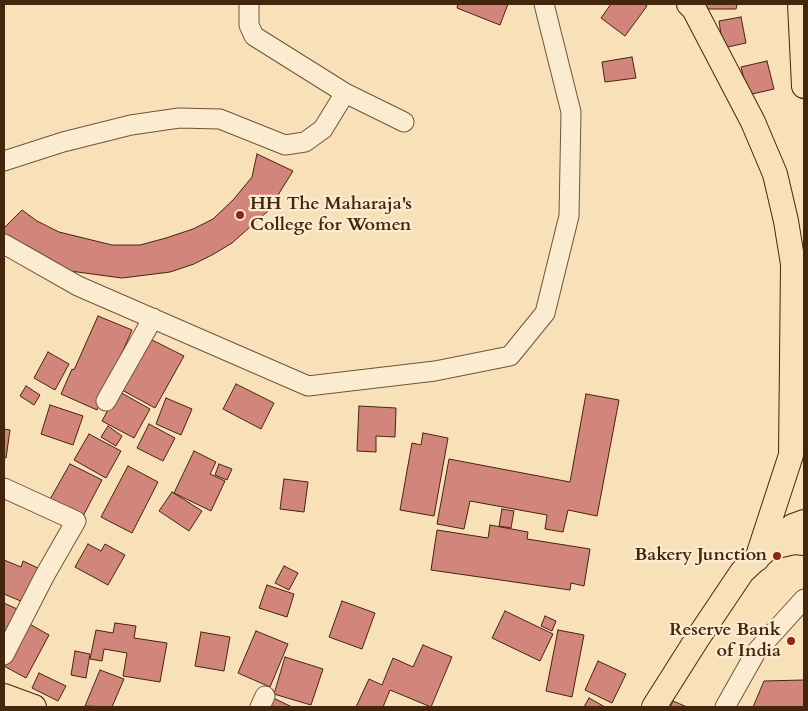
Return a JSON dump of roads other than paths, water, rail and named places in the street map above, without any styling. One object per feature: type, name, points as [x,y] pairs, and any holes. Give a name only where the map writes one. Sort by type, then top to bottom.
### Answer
[{"type":"main road","points":[[689,4],[694,9],[753,122],[774,174],[786,221],[793,264],[798,454],[762,553]]},
{"type":"main road","points":[[800,4],[804,86]]},
{"type":"main road","points":[[654,707],[742,572],[793,526],[804,522]]},
{"type":"main road","points":[[762,553],[794,542],[804,543]]},
{"type":"main road","points":[[4,696],[34,707]]},
{"type":"street","points":[[249,4],[249,25],[254,36],[345,94],[404,122]]},
{"type":"street","points":[[4,244],[78,286],[308,386],[435,371],[510,356],[545,313],[569,216],[571,112],[544,4]]},
{"type":"street","points":[[4,161],[63,142],[131,125],[179,118],[220,119],[285,145],[304,142],[323,129],[345,94]]},
{"type":"street","points":[[106,401],[153,318]]},
{"type":"street","points":[[4,488],[76,521],[45,575],[4,655]]},
{"type":"street","points":[[725,707],[756,652],[804,599]]},
{"type":"place","name":"HH The Maharaja's College for Women","points":[[240,215]]},
{"type":"place","name":"Bakery Junction","points":[[777,556]]},
{"type":"place","name":"Reserve Bank of India","points":[[791,641]]}]
